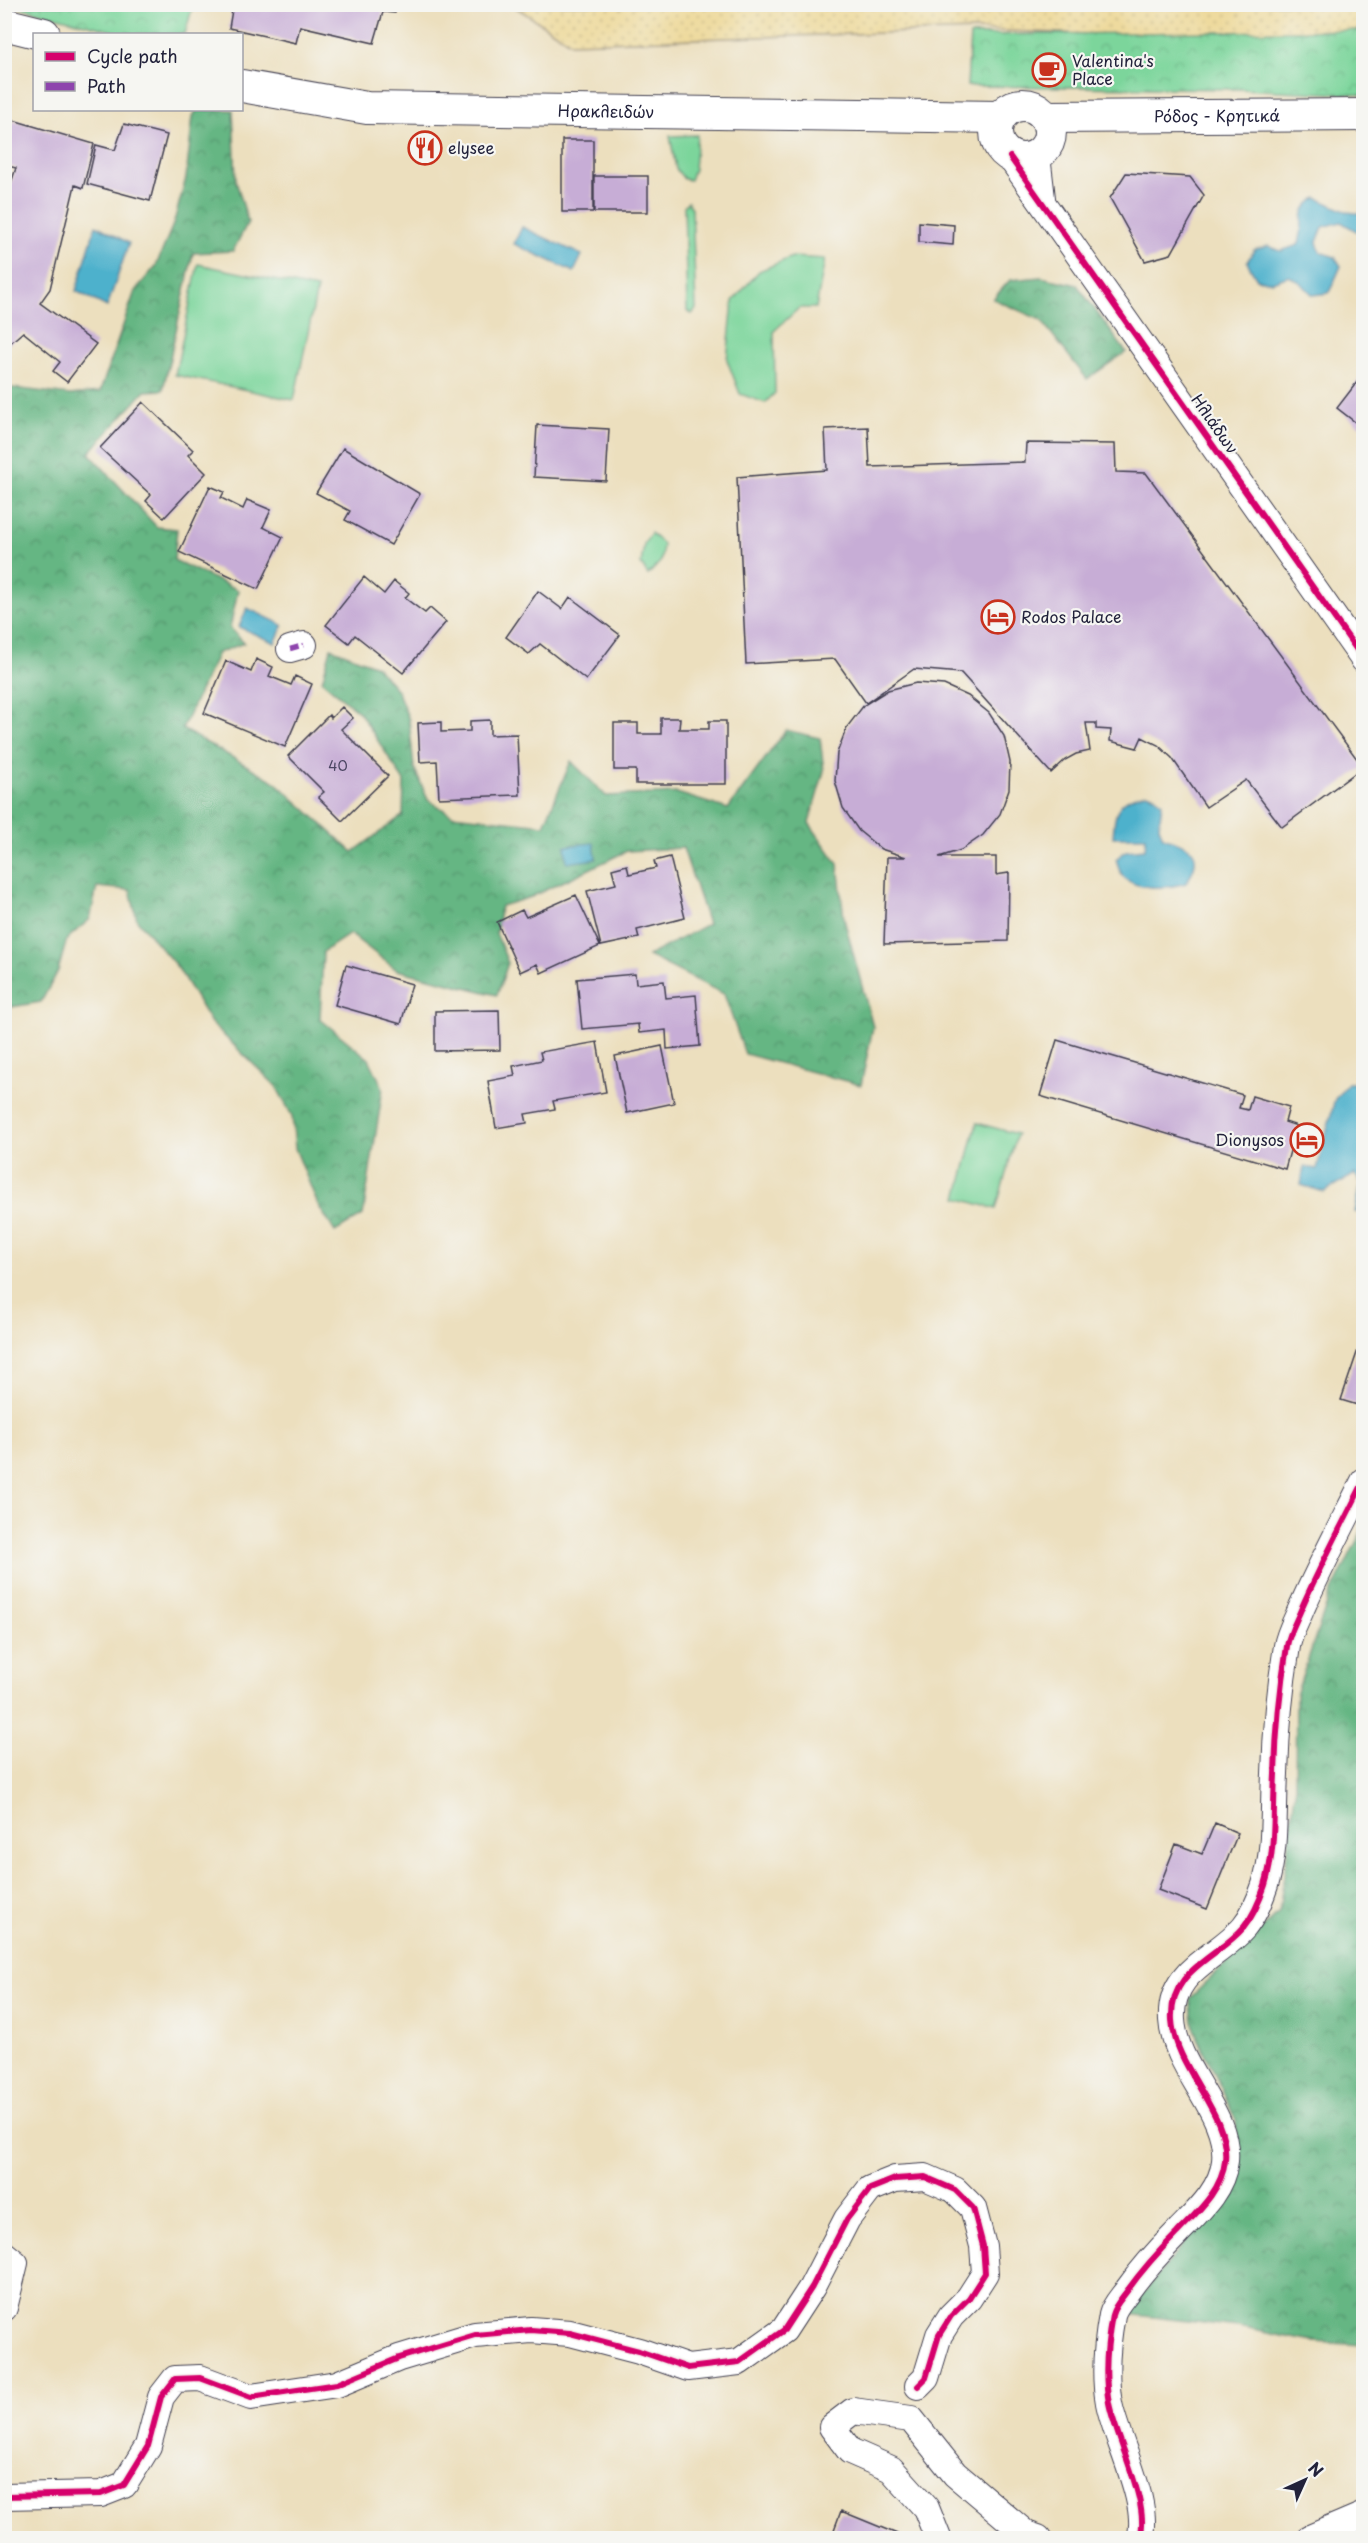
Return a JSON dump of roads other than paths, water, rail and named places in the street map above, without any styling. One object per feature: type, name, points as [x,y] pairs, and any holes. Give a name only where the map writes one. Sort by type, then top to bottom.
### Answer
[{"type":"main road","points":[[4,24],[40,33]]},
{"type":"main road","name":"Ηρακλειδών","points":[[243,86],[367,108],[1022,131]]},
{"type":"main road","name":"Ρόδος - Κρητικά","points":[[1022,131],[1364,115]]},
{"type":"street","name":"Ηλιάδων","points":[[1022,131],[1043,204],[1364,660]]},
{"type":"street","points":[[1140,2538],[1144,2526],[1139,2500],[1109,2402],[1107,2353],[1112,2311],[1135,2279],[1203,2206],[1217,2185],[1225,2162],[1220,2127],[1178,2048],[1172,2019],[1175,1998],[1185,1976],[1195,1965],[1218,1950],[1243,1927],[1257,1906],[1266,1882],[1272,1838],[1279,1709],[1288,1641],[1312,1585],[1364,1480]]},
{"type":"street","points":[[4,2496],[101,2494],[123,2485],[148,2446],[161,2397],[176,2379],[200,2378],[251,2397],[337,2384],[399,2358],[475,2335],[531,2330],[570,2333],[639,2350],[688,2368],[739,2362],[784,2330],[812,2287],[847,2219],[870,2189],[895,2179],[925,2177],[955,2190],[973,2208],[984,2246],[985,2273],[969,2298],[951,2316],[939,2335],[926,2378],[918,2386]]},
{"type":"street","points":[[4,2254],[15,2263],[4,2308]]},
{"type":"street","points":[[938,2538],[926,2508],[891,2469],[850,2451],[832,2427],[853,2411],[911,2419],[956,2474],[1026,2534],[1038,2538]]},
{"type":"street","points":[[1310,2538],[1364,2516]]},
{"type":"water","points":[[1317,198],[1347,212],[1363,214],[1363,235],[1341,222],[1323,227],[1317,242],[1320,252],[1335,257],[1341,266],[1329,293],[1313,295],[1300,282],[1289,276],[1272,282],[1257,279],[1247,262],[1254,250],[1268,246],[1281,251],[1298,245],[1305,208]]},
{"type":"water","points":[[96,225],[129,243],[107,307],[76,291]]},
{"type":"water","points":[[522,227],[582,255],[574,272],[514,244]]},
{"type":"water","points":[[247,608],[283,625],[275,643],[239,627]]},
{"type":"water","points":[[1147,793],[1155,796],[1162,803],[1159,827],[1163,837],[1181,843],[1193,851],[1195,864],[1186,883],[1161,887],[1141,886],[1126,879],[1119,870],[1116,859],[1126,851],[1145,849],[1146,837],[1113,837],[1117,813],[1124,802]]},
{"type":"water","points":[[594,843],[596,859],[567,863],[565,846]]},
{"type":"water","points":[[1363,1081],[1363,1214],[1355,1212],[1361,1183],[1355,1174],[1324,1192],[1301,1185],[1304,1167],[1317,1169],[1335,1099],[1348,1083]]},
{"type":"place","name":"Valentina's Place","points":[[1049,70]]},
{"type":"place","name":"elysee","points":[[425,148]]},
{"type":"place","name":"Rodos Palace","points":[[998,617]]},
{"type":"place","name":"Dionysos","points":[[1307,1140]]}]
